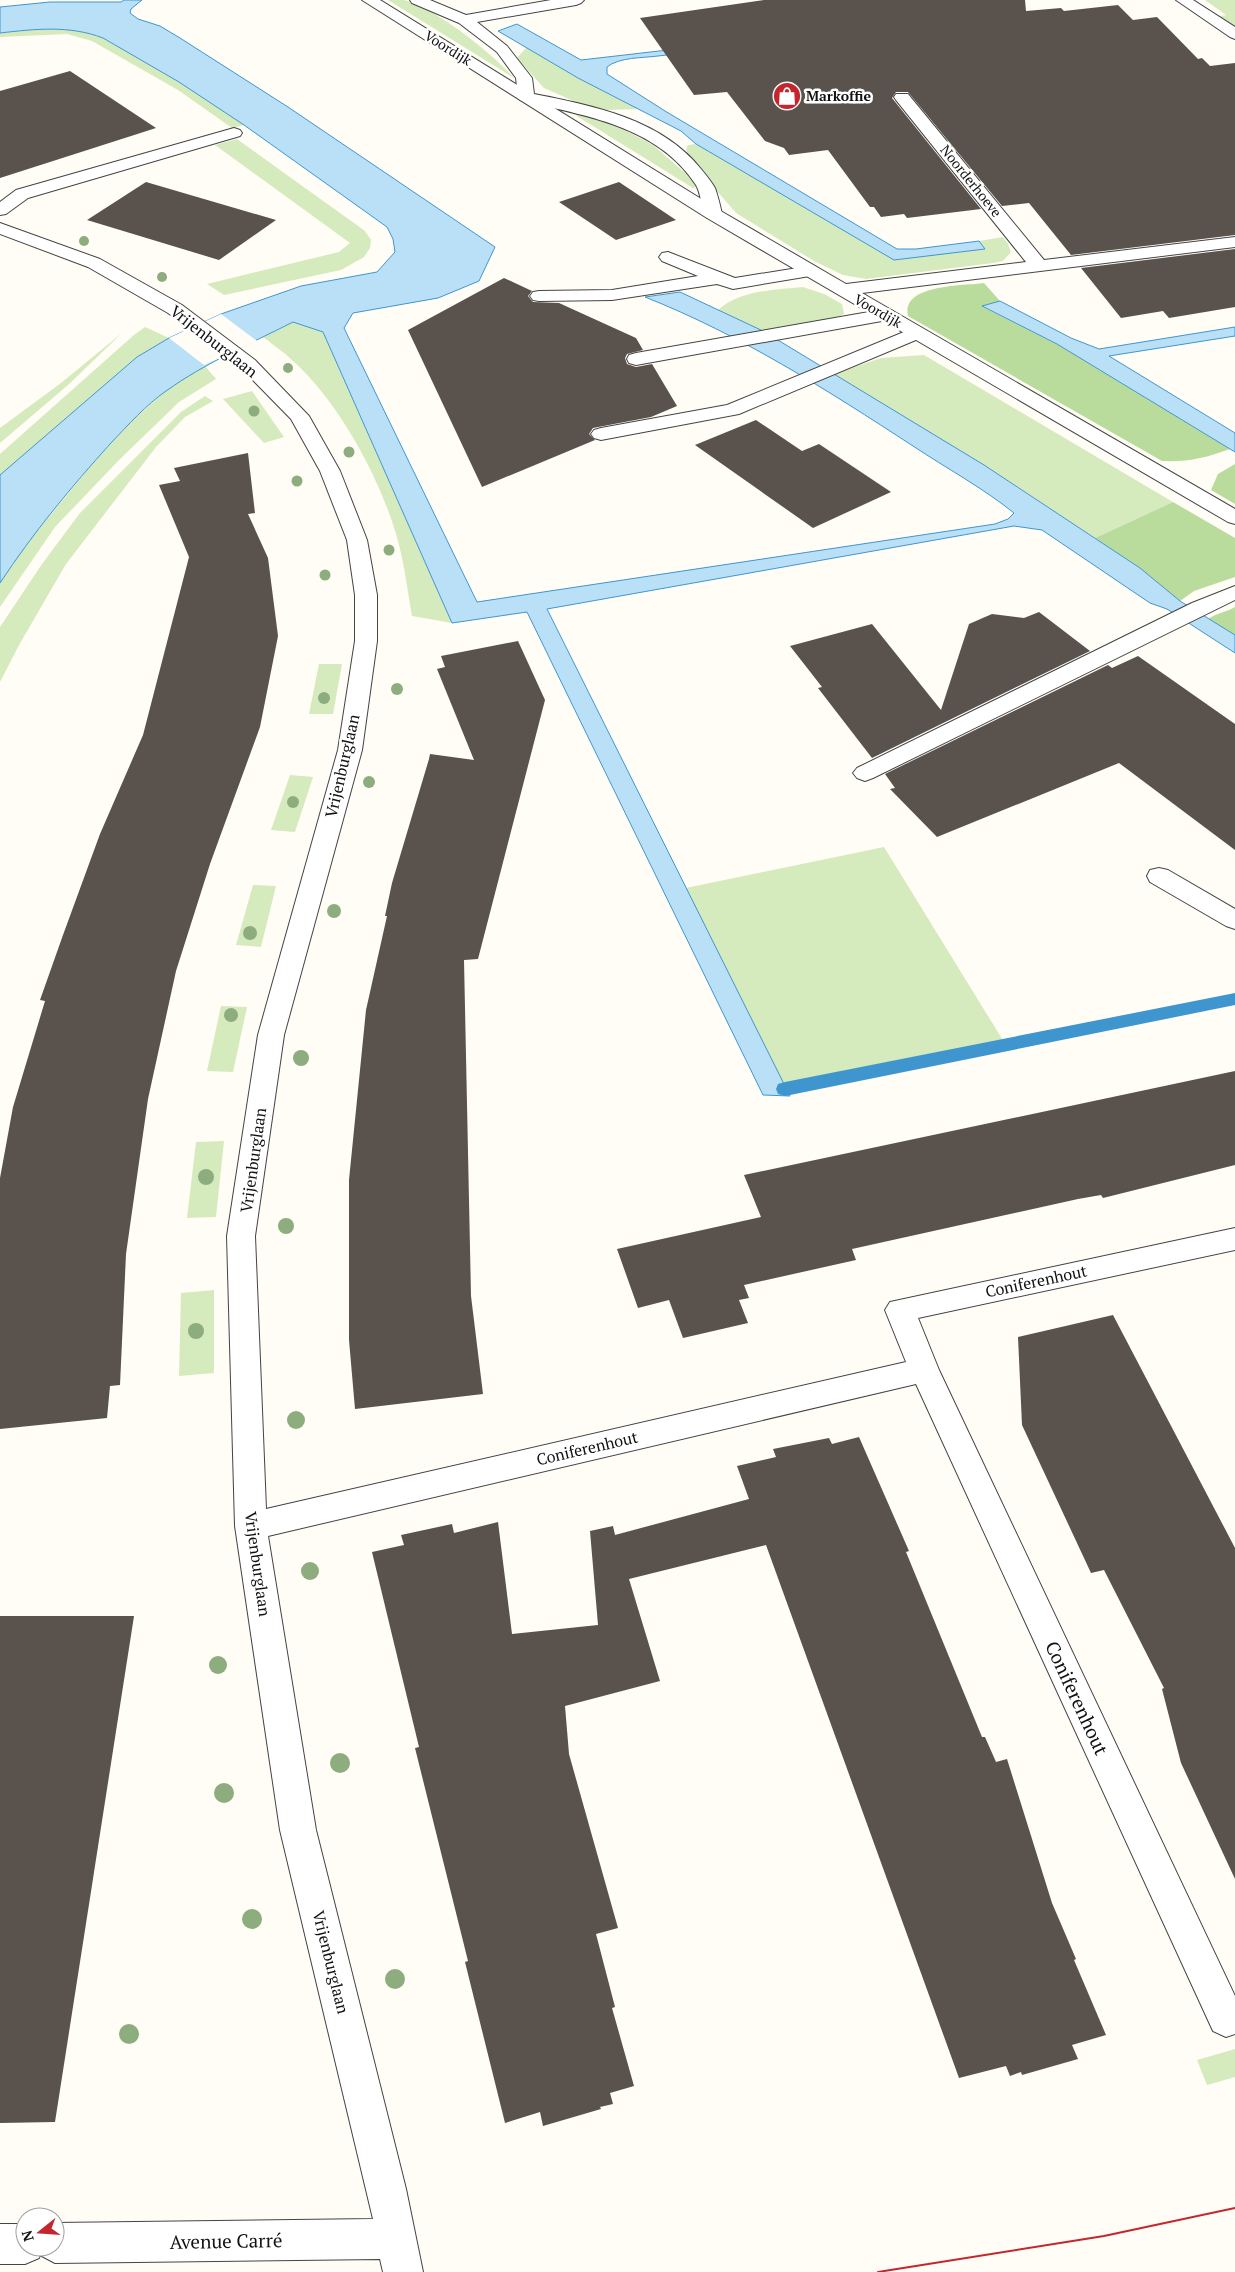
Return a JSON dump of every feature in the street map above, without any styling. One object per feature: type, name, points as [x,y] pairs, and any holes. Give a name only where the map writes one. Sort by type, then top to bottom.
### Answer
[{"type":"street","name":"Voordijk","points":[[370,0],[713,214],[1235,518]]},
{"type":"street","name":"Voordijk","points":[[417,0],[464,20],[502,50],[524,78],[526,96]]},
{"type":"street","points":[[464,20],[576,0]]},
{"type":"street","points":[[1183,0],[1235,34]]},
{"type":"street","points":[[526,96],[588,109],[614,117],[650,135],[680,155],[705,185],[713,214]]},
{"type":"street","name":"Noorderhoeve","points":[[902,97],[1039,266]]},
{"type":"street","points":[[0,210],[22,194],[234,133]]},
{"type":"street","name":"Vrijenburglaan","points":[[0,228],[94,263],[175,309],[248,364],[298,416],[330,471],[357,540],[366,595],[366,641],[350,750],[272,1035],[242,1236],[250,1526],[298,1830],[400,2256]]},
{"type":"street","points":[[842,290],[1235,242]]},
{"type":"street","points":[[668,257],[733,284],[810,271]]},
{"type":"street","points":[[539,296],[612,295],[720,278]]},
{"type":"street","points":[[636,359],[886,315]]},
{"type":"street","points":[[601,434],[732,410],[916,333]]},
{"type":"street","points":[[864,773],[1235,592]]},
{"type":"street","points":[[1159,876],[1235,920]]},
{"type":"street","name":"Coniferenhout","points":[[1235,1239],[900,1310],[924,1370],[1226,2018],[1235,2016]]},
{"type":"street","name":"Coniferenhout","points":[[250,1526],[924,1370]]},
{"type":"street","name":"Avenue Carré","points":[[65,2243],[400,2256]]},
{"type":"street","points":[[0,2244],[15,2244]]},
{"type":"green space","points":[[388,0],[404,0],[431,12],[478,44],[514,78]]},
{"type":"green space","points":[[1205,0],[1235,0],[1235,27],[1216,17],[1226,15]]},
{"type":"green space","points":[[43,28],[75,30],[103,38],[179,82],[244,125],[232,128],[178,90],[92,41],[67,34],[0,37],[0,33]]},
{"type":"green space","points":[[527,47],[578,78],[638,109],[607,110],[576,102],[544,88],[517,58]]},
{"type":"green space","points":[[559,105],[623,129],[653,145],[700,186],[693,188]]},
{"type":"green space","points":[[237,139],[365,231],[371,240],[370,248],[364,257],[341,270],[224,295],[207,284],[339,252],[350,243],[215,145]]},
{"type":"green space","points":[[696,144],[894,260],[984,248],[979,241],[1003,237],[1011,252],[1003,261],[993,263],[866,279],[843,275],[814,261],[736,213],[698,169],[686,150],[688,145]]},
{"type":"green space","points":[[984,283],[1000,301],[983,307],[1057,344],[1230,449],[1197,459],[1162,461],[908,316],[908,306],[914,298],[923,292],[949,286]]},
{"type":"green space","points":[[803,287],[824,294],[842,304],[844,314],[830,321],[763,331],[718,310],[736,298],[758,292]]},
{"type":"green space","points":[[293,322],[323,332],[452,623],[412,616],[399,544],[389,512],[368,464],[341,418],[326,397],[293,361],[263,337]]},
{"type":"green space","points":[[145,327],[169,338],[137,357],[0,475],[0,454]]},
{"type":"green space","points":[[122,333],[68,385],[0,443],[0,428],[61,383]]},
{"type":"green space","points":[[924,355],[1173,502],[1095,538],[984,465],[834,374],[881,358]]},
{"type":"green space","points":[[204,365],[216,379],[179,402],[119,460],[55,527],[0,607],[0,583],[20,552],[94,462],[132,421],[164,392]]},
{"type":"green space","points":[[252,391],[284,437],[264,443],[223,399]]},
{"type":"green space","points":[[205,396],[213,401],[185,417],[156,447],[66,564],[0,682],[0,627],[42,564],[80,513],[181,412]]},
{"type":"green space","points":[[1235,464],[1235,504],[1211,490],[1218,474]]},
{"type":"green space","points":[[1173,502],[1235,538],[1235,577],[1194,591],[1180,601],[1140,568],[1095,538]]},
{"type":"green space","points":[[1235,607],[1235,635],[1208,619],[1215,615]]},
{"type":"green space","points":[[319,664],[342,664],[333,714],[309,714]]},
{"type":"green space","points":[[290,775],[313,777],[295,832],[271,830]]},
{"type":"green space","points":[[884,847],[1004,1042],[783,1085],[686,888]]},
{"type":"green space","points":[[253,885],[276,886],[261,947],[236,945]]},
{"type":"green space","points":[[221,1006],[247,1007],[233,1072],[207,1071]]},
{"type":"green space","points":[[224,1141],[216,1217],[187,1218],[196,1142]]},
{"type":"green space","points":[[214,1290],[214,1373],[179,1376],[181,1293]]},
{"type":"green space","points":[[1235,2049],[1235,2077],[1207,2085],[1197,2060]]},
{"type":"water","points":[[124,0],[142,0],[131,9],[130,13],[138,19],[160,26],[180,38],[288,107],[495,247],[479,281],[438,298],[353,313],[344,328],[477,602],[995,524],[1008,519],[1014,513],[848,404],[783,365],[715,328],[645,297],[680,292],[763,331],[984,465],[1140,568],[1180,601],[1235,635],[1235,653],[1167,609],[1150,603],[1042,530],[1014,526],[547,609],[790,1096],[763,1095],[527,612],[452,623],[323,332],[293,322],[212,363],[181,381],[159,397],[131,422],[81,476],[39,528],[0,583],[0,475],[137,357],[169,338],[221,314],[301,286],[377,272],[395,252],[393,239],[387,227],[244,125],[179,82],[103,38],[77,31],[52,29],[0,33],[0,7],[50,2],[121,2]]},
{"type":"water","points":[[937,19],[912,27],[631,59],[618,61],[607,67],[607,74],[665,111],[897,249],[916,249],[979,241],[985,249],[894,260],[696,144],[681,131],[578,78],[498,31],[517,24],[581,60]]},
{"type":"water","points":[[1000,301],[1071,338],[1099,349],[1235,327],[1235,336],[1109,356],[1235,433],[1235,452],[1057,344],[982,306]]},
{"type":"pier","points":[[221,314],[257,341],[204,365],[169,338]]},
{"type":"building","points":[[764,0],[1025,0],[1026,11],[1061,8],[1064,11],[1118,5],[1133,20],[1157,17],[1198,59],[1202,58],[1210,66],[1235,63],[1235,235],[1071,255],[1029,203],[1002,206],[908,92],[896,92],[892,98],[981,209],[907,218],[904,214],[881,217],[874,207],[870,207],[828,150],[789,155],[784,148],[765,141],[727,92],[694,95],[640,18]]},
{"type":"building","points":[[70,71],[156,128],[0,178],[0,91]]},
{"type":"building","points":[[146,182],[276,220],[219,260],[87,220]]},
{"type":"building","points":[[619,182],[676,220],[616,240],[559,202]]},
{"type":"building","points":[[1235,249],[1235,307],[1169,318],[1163,311],[1121,318],[1081,268]]},
{"type":"building","points":[[504,278],[532,291],[528,296],[533,302],[559,303],[636,338],[643,350],[627,354],[625,358],[627,364],[636,367],[652,364],[677,406],[651,417],[593,428],[589,434],[595,440],[482,487],[408,330]]},
{"type":"building","points":[[756,420],[802,451],[819,444],[891,492],[813,528],[695,445]]},
{"type":"building","points":[[248,453],[255,513],[248,514],[268,558],[278,636],[260,727],[210,864],[176,971],[148,1099],[126,1254],[120,1385],[110,1386],[107,1418],[0,1429],[0,1178],[13,1107],[45,1001],[40,1000],[100,834],[143,735],[189,557],[159,485],[180,481],[174,468]]},
{"type":"building","points":[[1039,612],[1090,651],[872,758],[818,688],[822,687],[790,646],[872,624],[941,710],[969,624],[992,614],[1024,618]]},
{"type":"building","points":[[518,641],[545,700],[478,959],[464,960],[471,1296],[483,1394],[355,1409],[349,1340],[349,1180],[366,1010],[387,916],[385,916],[392,883],[430,754],[474,760],[437,669],[445,667],[441,656]]},
{"type":"building","points":[[1138,656],[1235,724],[1235,850],[1119,763],[937,837],[890,789],[895,788],[885,774],[1108,665],[1112,668]]},
{"type":"building","points":[[1235,1071],[1235,1165],[1103,1198],[1101,1195],[1078,1199],[852,1249],[856,1260],[744,1285],[749,1298],[739,1300],[748,1323],[683,1338],[669,1300],[638,1308],[617,1249],[761,1217],[744,1175]]},
{"type":"building","points":[[1113,1315],[1235,1548],[1235,1879],[1181,1763],[1162,1689],[1164,1688],[1104,1570],[1091,1573],[1022,1425],[1018,1337]]},
{"type":"building","points":[[859,1437],[909,1551],[906,1552],[982,1737],[985,1737],[996,1762],[1007,1759],[1052,1903],[1106,2035],[1072,2045],[1078,2059],[1022,2075],[1021,2072],[1010,2076],[1006,2066],[959,2078],[766,1545],[629,1579],[660,1681],[565,1706],[569,1754],[618,1928],[596,1934],[615,2007],[612,2008],[634,2086],[610,2093],[613,2104],[543,2126],[540,2112],[505,2123],[465,1962],[468,1961],[415,1748],[419,1747],[372,1552],[404,1545],[401,1535],[452,1524],[454,1533],[498,1522],[512,1634],[598,1625],[590,1531],[613,1526],[615,1535],[749,1499],[737,1466],[776,1457],[773,1449],[829,1438],[832,1444]]},
{"type":"building","points":[[0,1616],[134,1616],[55,2122],[0,2123]]},
{"type":"waterway","points":[[785,1089],[1235,999]]},
{"type":"tram line","points":[[878,2272],[1104,2236],[1235,2208]]},
{"type":"place","name":"Markoffie","points":[[787,96]]}]
